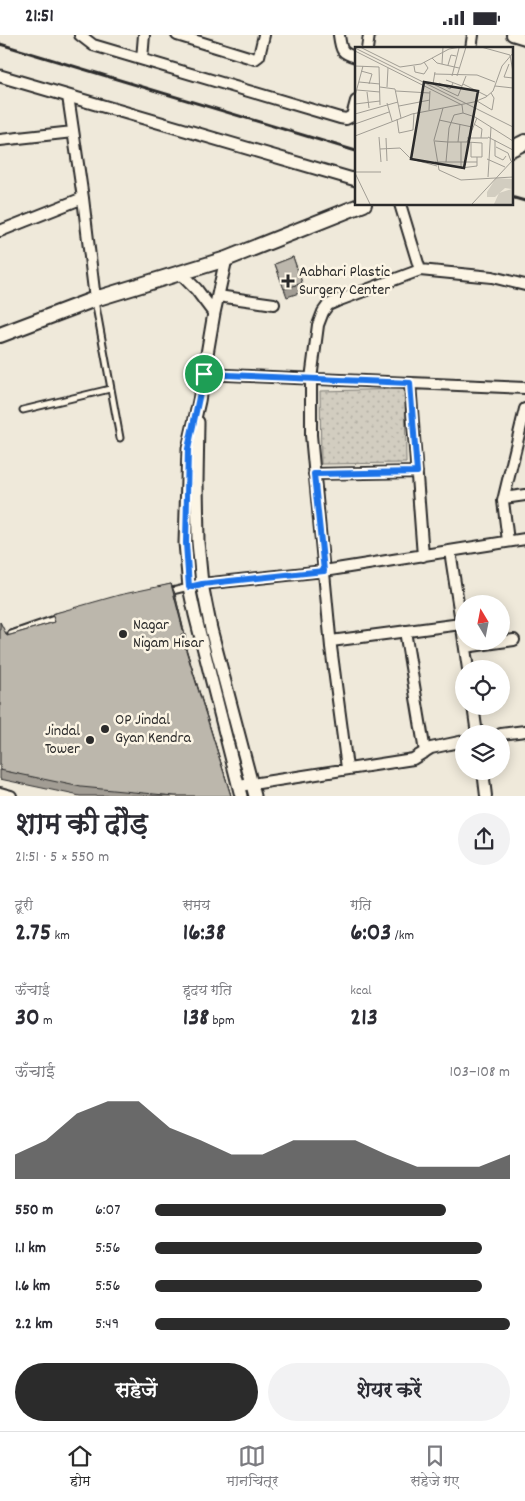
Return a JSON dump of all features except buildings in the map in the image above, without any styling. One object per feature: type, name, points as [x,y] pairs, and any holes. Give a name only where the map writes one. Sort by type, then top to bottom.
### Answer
[{"type":"main road","points":[[512,148],[525,141]]},
{"type":"main road","points":[[0,335],[95,299],[226,259],[361,205]]},
{"type":"street","points":[[80,35],[93,45],[346,119],[352,116],[355,107]]},
{"type":"street","points":[[142,59],[144,35]]},
{"type":"street","points":[[177,35],[255,59],[259,56],[264,35]]},
{"type":"street","points":[[339,35],[342,51],[347,55],[355,57]]},
{"type":"street","points":[[512,35],[525,39]]},
{"type":"street","points":[[0,76],[355,180]]},
{"type":"street","points":[[68,96],[95,299]]},
{"type":"street","points":[[0,139],[74,132]]},
{"type":"street","points":[[0,231],[83,198]]},
{"type":"street","points":[[400,205],[420,270]]},
{"type":"street","points":[[226,259],[188,449],[186,543],[189,587],[195,615],[240,791],[252,784],[413,759],[431,748],[455,743]]},
{"type":"street","points":[[346,768],[331,641],[311,435],[312,379],[318,325],[328,305],[420,270],[492,277],[525,285]]},
{"type":"street","points":[[180,273],[196,289],[214,313]]},
{"type":"street","points":[[218,296],[274,304]]},
{"type":"street","points":[[204,374],[525,388]]},
{"type":"street","points":[[410,383],[423,555]]},
{"type":"street","points":[[199,401],[197,482],[198,542],[202,584],[211,629],[255,796]]},
{"type":"street","points":[[508,541],[504,518],[504,499],[525,409]]},
{"type":"street","points":[[314,474],[417,472]]},
{"type":"street","points":[[504,499],[525,495]]},
{"type":"street","points":[[202,584],[324,571],[525,539]]},
{"type":"street","points":[[450,551],[457,595]]},
{"type":"street","points":[[331,641],[455,625]]},
{"type":"street","points":[[405,631],[424,752]]},
{"type":"street","points":[[510,640],[514,640]]},
{"type":"street","points":[[510,733],[525,731]]},
{"type":"street","points":[[484,780],[486,796]]},
{"type":"lane","points":[[95,299],[120,438]]},
{"type":"lane","points":[[22,410],[110,389]]},
{"type":"lane","points":[[162,593],[202,584]]},
{"type":"lane","points":[[11,634],[63,616]]},
{"type":"shaded area","points":[[405,389],[406,463],[321,464],[320,391]]},
{"type":"railway","points":[[0,44],[355,151]]},
{"type":"railway","points":[[512,197],[525,201]]},
{"type":"place","name":"Aabhari Plastic Surgery Center","points":[[288,281]]},
{"type":"place","name":"Nagar Nigam Hisar","points":[[123,634]]},
{"type":"place","name":"OP Jindal Gyan Kendra","points":[[105,729]]},
{"type":"place","name":"Jindal Tower","points":[[90,740]]},
{"type":"route","points":[[204,374],[410,383],[417,472],[314,474],[324,571],[189,587],[186,543],[188,449],[204,374]]}]
